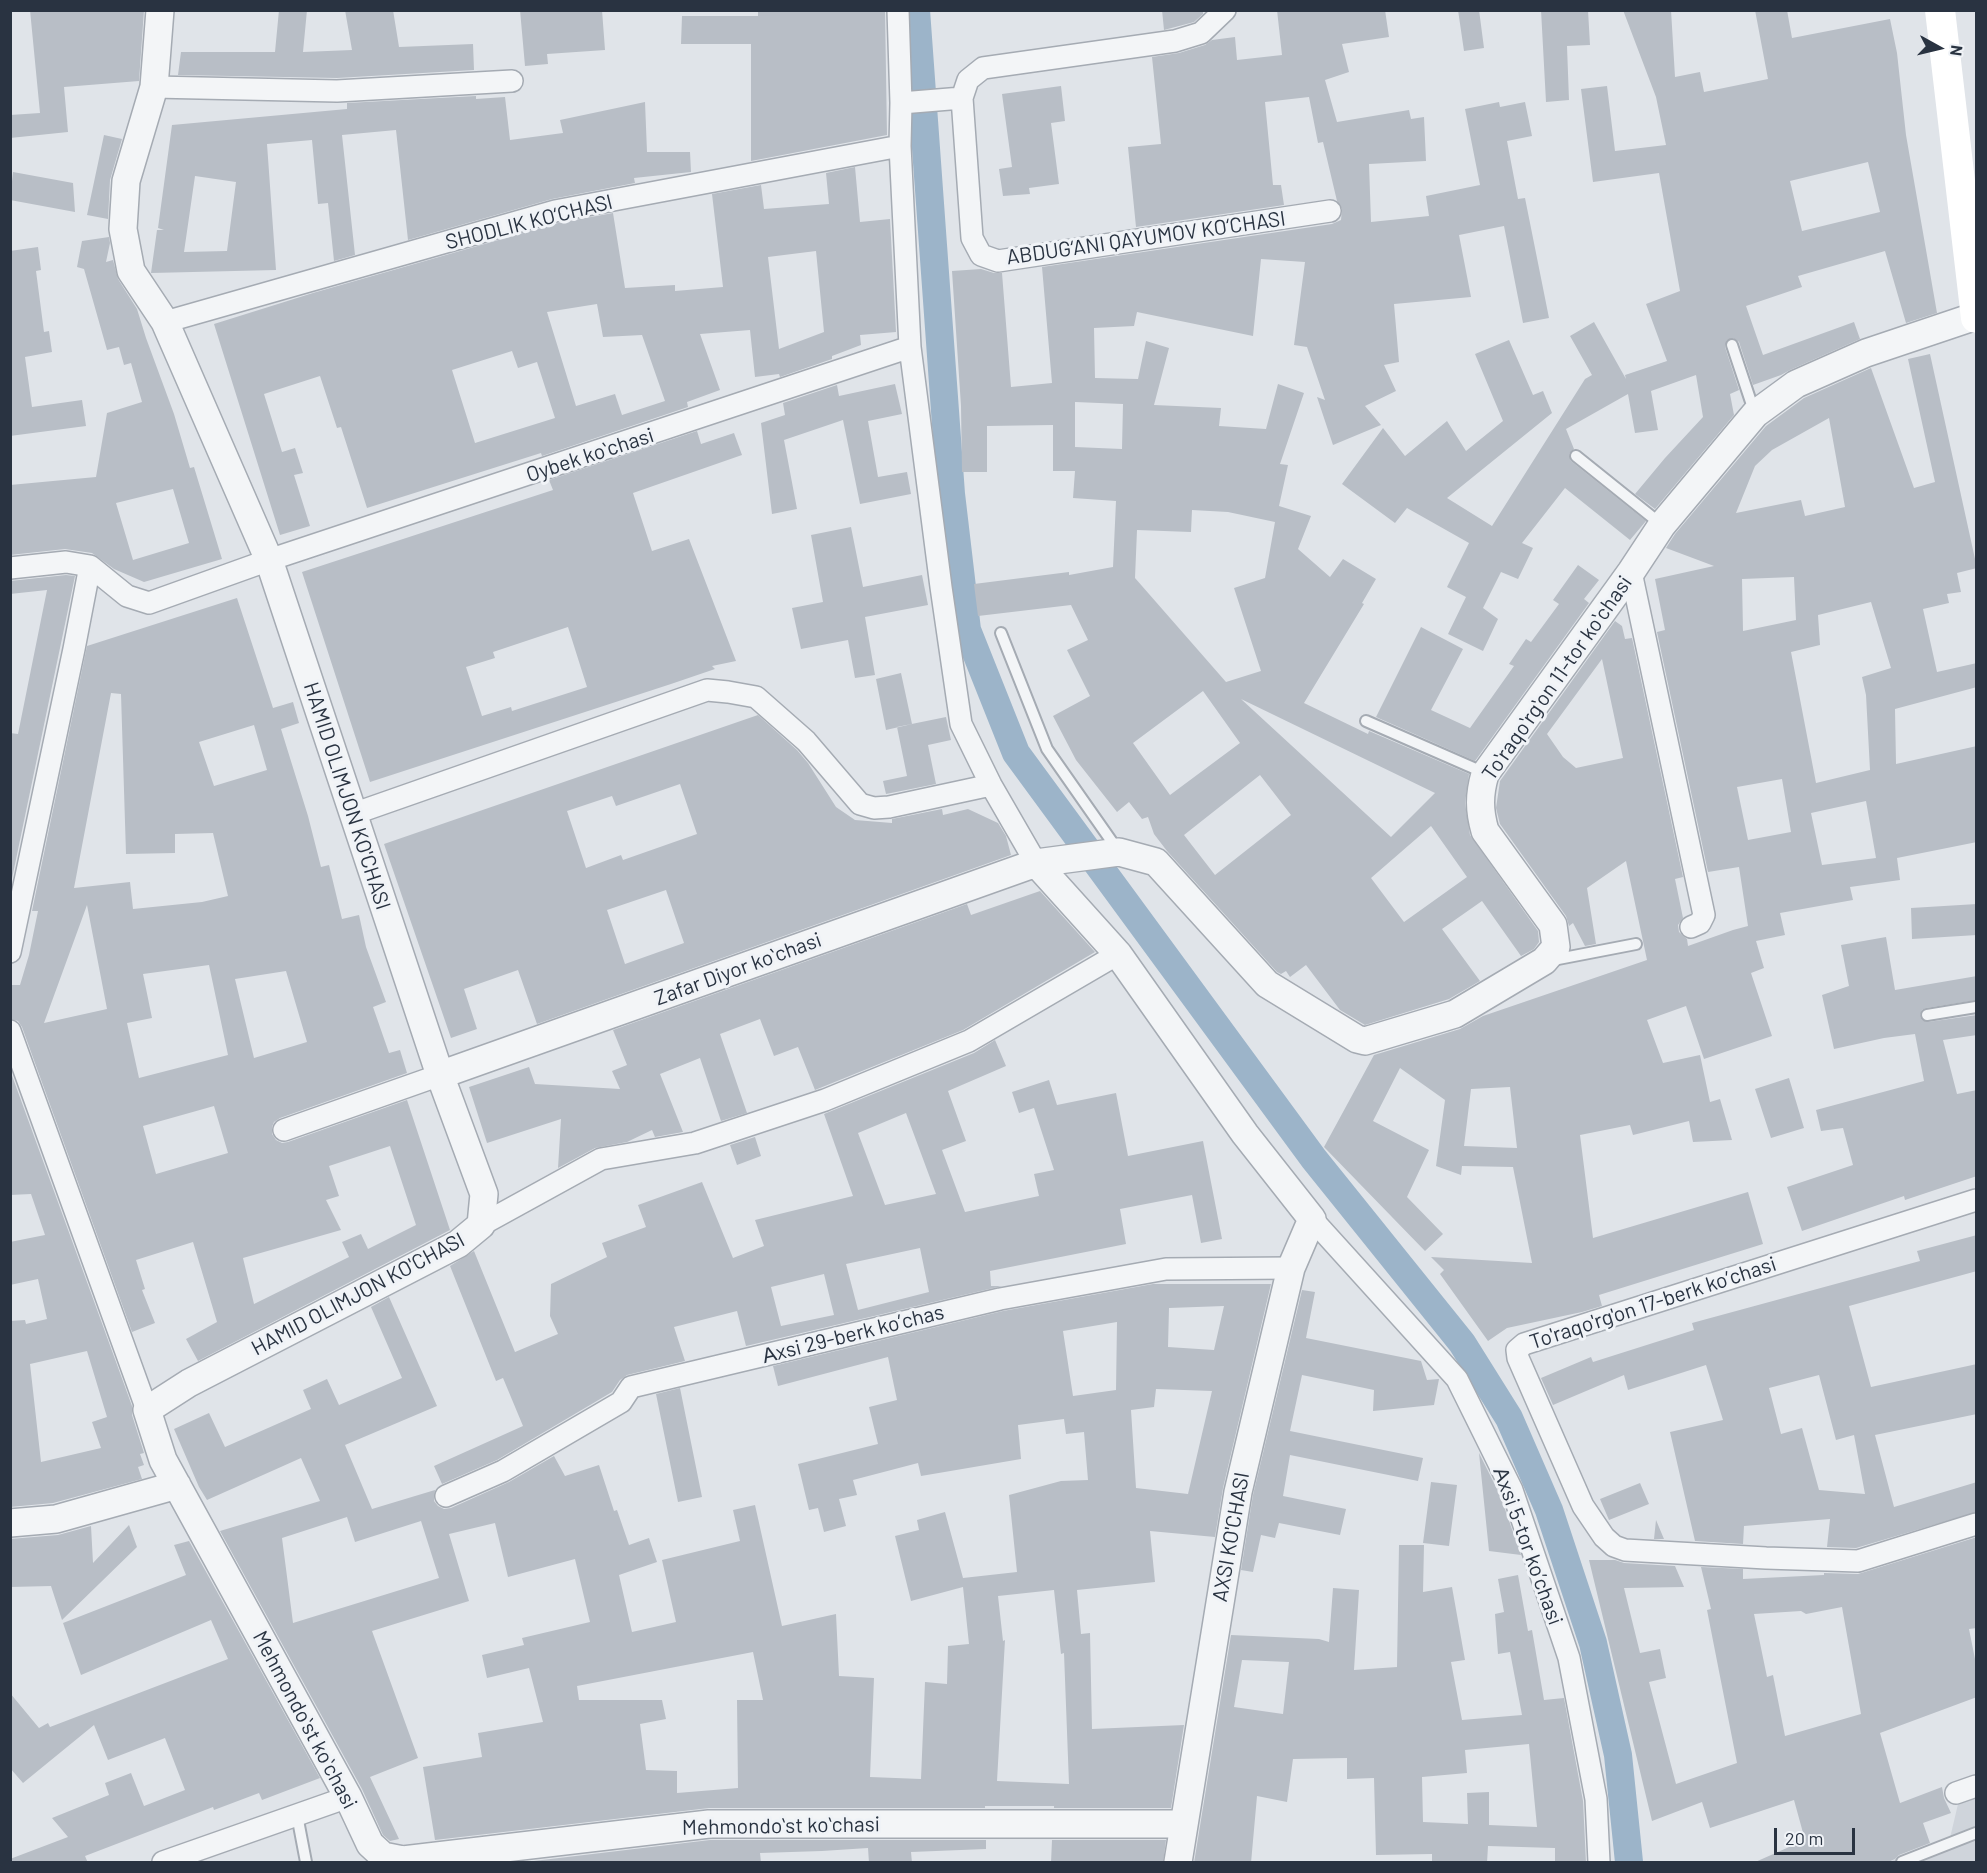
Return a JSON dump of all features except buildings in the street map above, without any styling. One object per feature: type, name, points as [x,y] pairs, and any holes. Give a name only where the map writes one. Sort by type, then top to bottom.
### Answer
[{"type":"main road","points":[[1940,10],[1976,317]]},
{"type":"street","name":"HAMID OLIMJON KO'CHASI","points":[[147,1410],[189,1383],[458,1244],[481,1226],[484,1194],[440,1075],[269,560],[165,322],[131,271],[123,229],[126,182],[154,87],[159,10]]},
{"type":"street","points":[[898,10],[900,146],[910,347],[961,723],[991,786],[1118,954],[1245,1134],[1312,1218]]},
{"type":"street","points":[[901,103],[962,98],[968,80],[983,68],[1175,40],[1201,33],[1225,10]]},
{"type":"street","points":[[154,87],[337,91],[512,81]]},
{"type":"street","name":"ABDUG‘ANI QAYUMOV KO‘CHASI","points":[[962,98],[972,238],[981,255],[998,261],[1330,211]]},
{"type":"street","name":"SHODLIK KO‘CHASI","points":[[165,322],[555,211],[900,146]]},
{"type":"street","name":"Toʻraqoʻrgʻon 11-tor koʻchasi","points":[[1544,961],[1556,947],[1553,925],[1485,831],[1480,814],[1481,790],[1485,774],[1631,572],[1662,525],[1755,414],[1796,384],[1866,353],[1976,317]]},
{"type":"street","name":"Oybek koʻchasi","points":[[90,566],[127,596],[149,603],[269,560],[561,465],[910,347]]},
{"type":"street","points":[[10,568],[66,562],[90,566],[10,952]]},
{"type":"street","points":[[1631,572],[1704,915],[1700,923],[1691,927]]},
{"type":"street","points":[[353,814],[707,690],[756,698],[806,741],[860,804],[874,808],[889,807],[991,786]]},
{"type":"street","points":[[1047,862],[1118,853],[1156,861],[1267,984],[1357,1039],[1365,1041],[1455,1014],[1544,961]]},
{"type":"street","name":"Zafar Diyor koʻchasi","points":[[440,1075],[1047,862]]},
{"type":"street","points":[[481,1226],[602,1159],[695,1143],[825,1101],[969,1041],[1118,954]]},
{"type":"street","points":[[10,1031],[147,1410]]},
{"type":"street","points":[[284,1130],[440,1075]]},
{"type":"street","name":"To'raqo'rg'on 17-berk koʼchasi","points":[[1977,1200],[1524,1344],[1517,1350],[1518,1358],[1583,1506],[1604,1537],[1614,1546],[1625,1550],[1858,1561],[1977,1524]]},
{"type":"street","name":"AXSI KO'CHASI","points":[[1178,1863],[1238,1492],[1292,1268],[1312,1218]]},
{"type":"street","name":"Аxsi 5-tor koʼchasi","points":[[1312,1218],[1458,1379],[1512,1490],[1569,1658],[1596,1799],[1599,1863]]},
{"type":"street","name":"Аxsi 29-berk koʼchas","points":[[446,1496],[503,1471],[621,1402],[631,1387],[1000,1299],[1166,1269],[1292,1268]]},
{"type":"street","name":"Mehmondoʻst koʻchasi","points":[[147,1410],[163,1460],[348,1797],[370,1844],[383,1856],[403,1860],[709,1824],[1184,1824]]},
{"type":"street","points":[[10,1523],[56,1519],[177,1485]]},
{"type":"street","points":[[1956,1793],[1977,1786]]},
{"type":"street","points":[[163,1863],[348,1797]]},
{"type":"lane","points":[[1732,345],[1755,414]]},
{"type":"lane","points":[[1576,456],[1662,525]]},
{"type":"lane","points":[[1000,633],[1047,749],[1118,853]]},
{"type":"lane","points":[[1366,721],[1485,774]]},
{"type":"lane","points":[[1544,961],[1636,944]]},
{"type":"lane","points":[[1927,1015],[1977,1007]]},
{"type":"lane","points":[[297,1815],[306,1863]]},
{"type":"lane","points":[[1902,1863],[1977,1833]]},
{"type":"shaded area","points":[[1976,1797],[1976,1862],[1889,1862],[1950,1838],[1958,1804]]},
{"type":"waterway","points":[[916,10],[951,494],[967,630],[1016,753],[1314,1159],[1462,1343],[1509,1418],[1549,1510],[1593,1643],[1618,1755],[1629,1862]]}]
